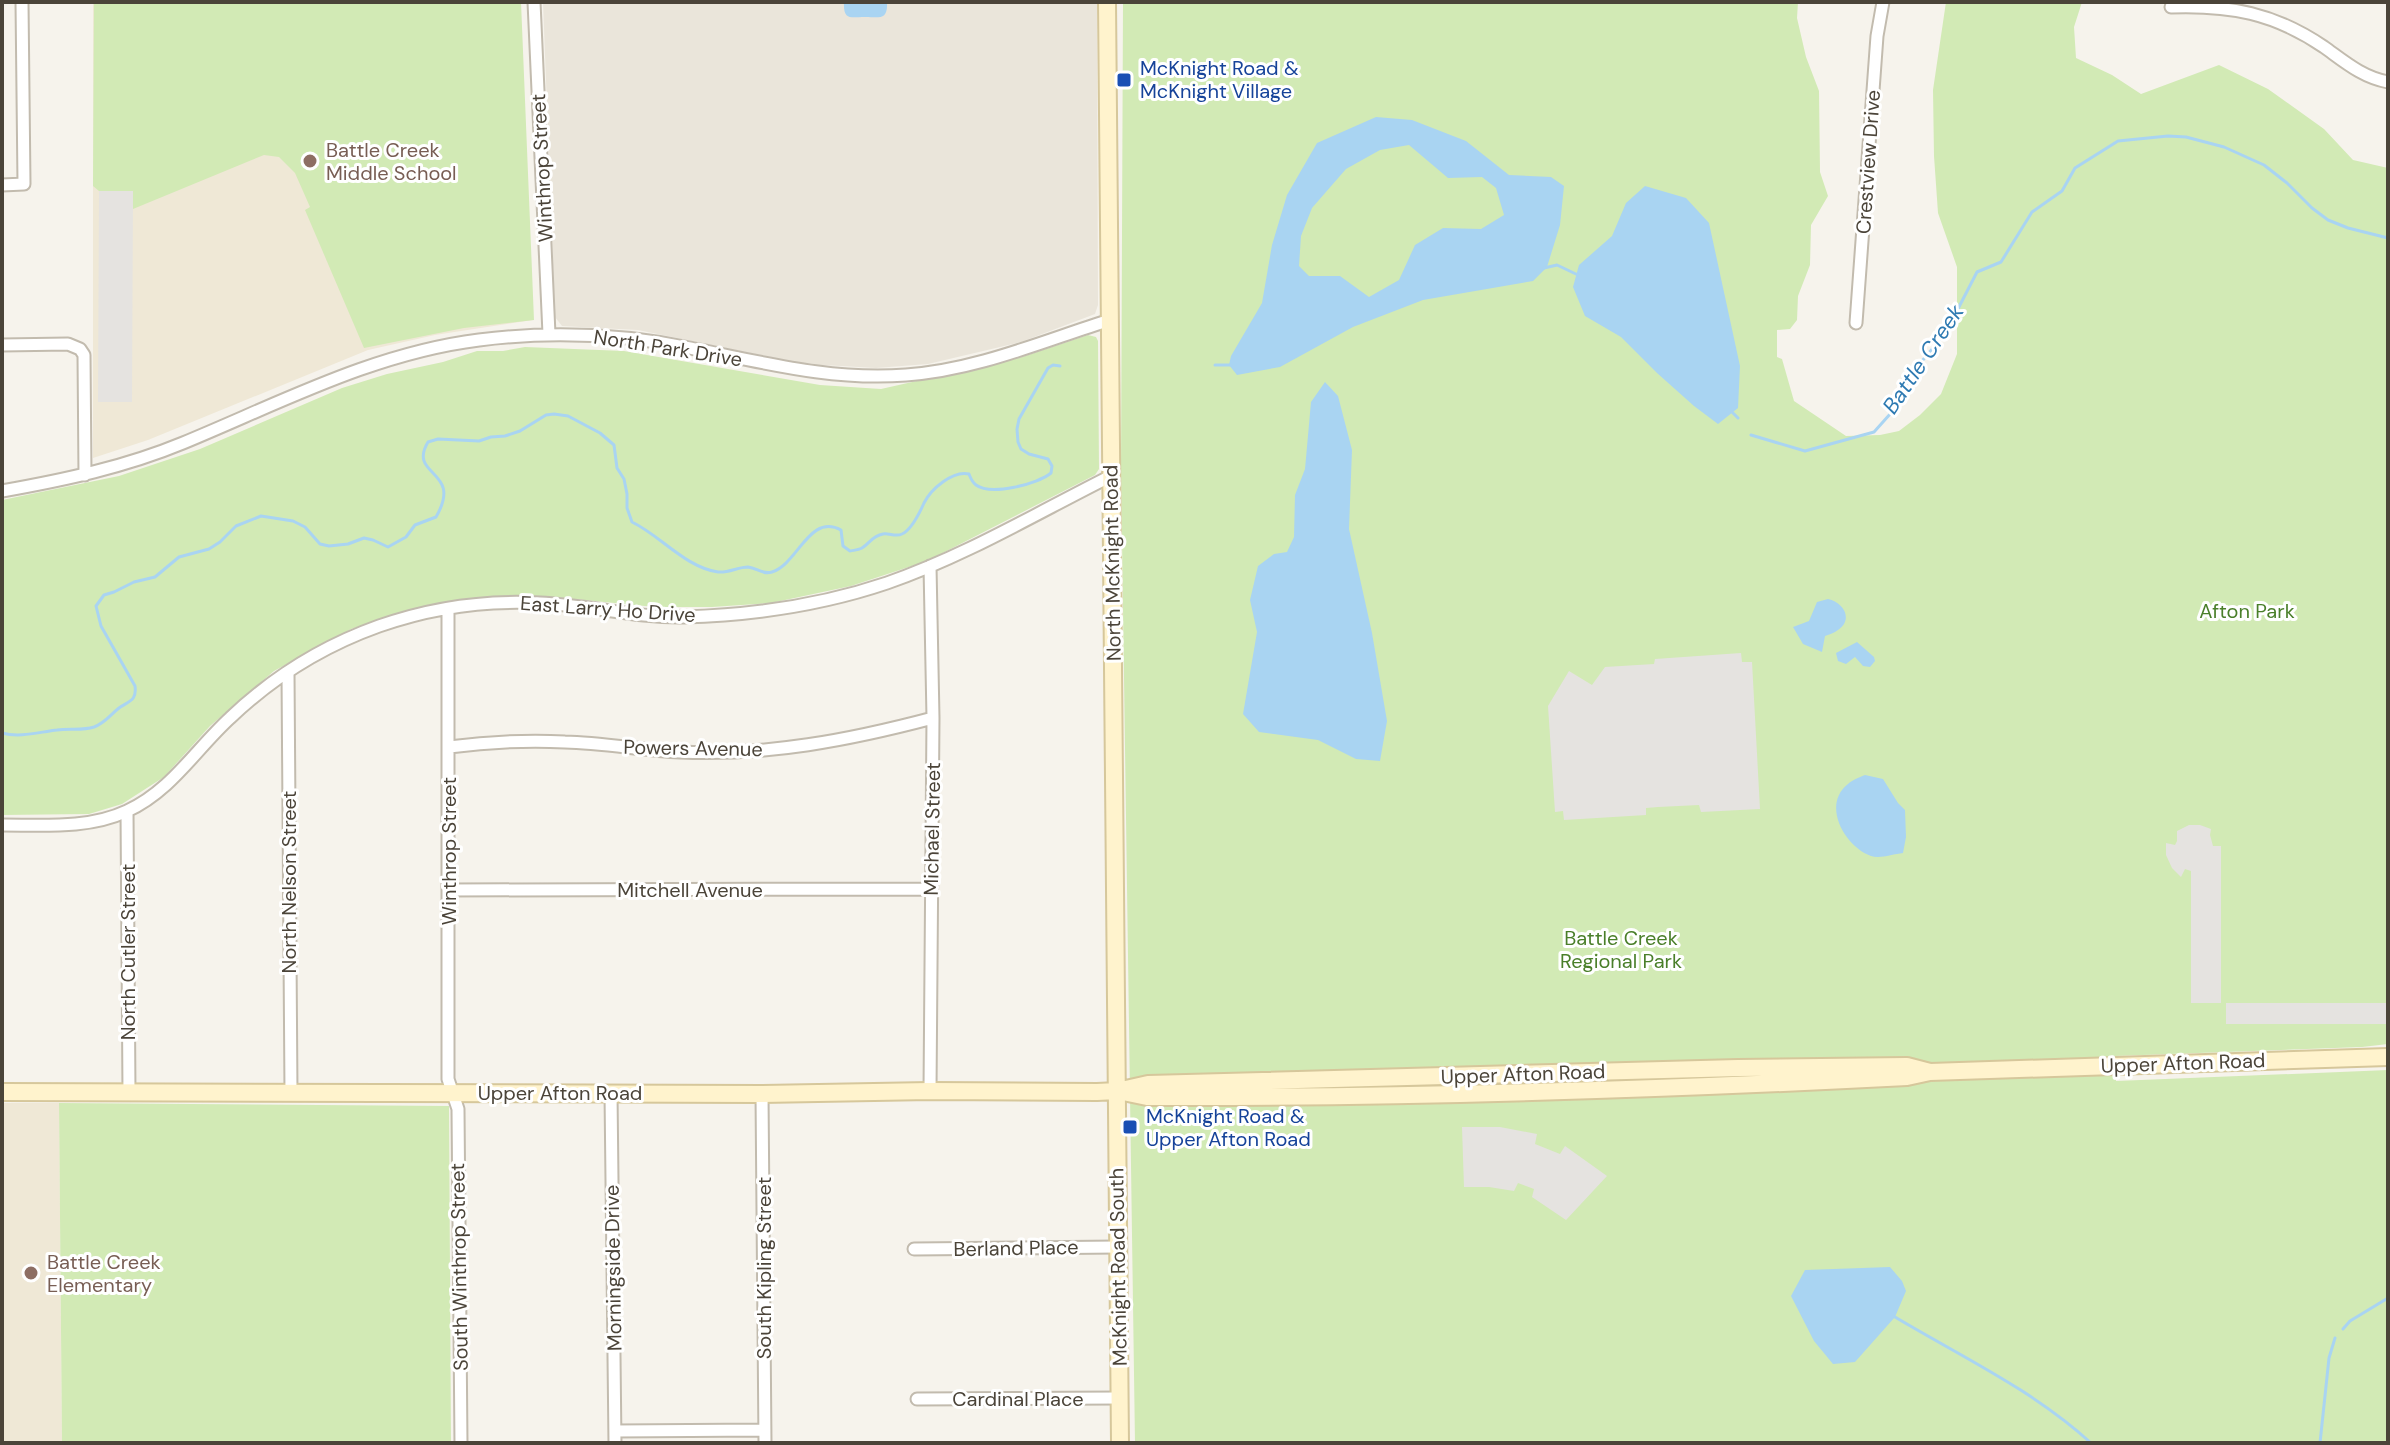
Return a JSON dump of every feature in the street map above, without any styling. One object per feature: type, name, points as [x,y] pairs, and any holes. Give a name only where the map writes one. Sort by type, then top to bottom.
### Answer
[{"type":"street","points":[[2,185],[24,184],[22,2]]},
{"type":"street","name":"Winthrop Street","points":[[534,2],[549,334]]},
{"type":"street","name":"North McKnight Road","points":[[1109,2],[1117,1091]]},
{"type":"street","name":"Crestview Drive","points":[[1856,323],[1877,36],[1883,2]]},
{"type":"street","points":[[2171,7],[2214,6],[2262,16],[2307,37],[2361,73],[2388,82]]},
{"type":"street","name":"North Park Drive","points":[[2,491],[85,475],[181,444],[307,389],[392,359],[476,340],[549,334],[591,335],[659,342],[807,372],[906,375],[1007,355],[1110,320]]},
{"type":"street","points":[[2,345],[68,344],[80,349],[84,355],[85,475]]},
{"type":"street","name":"East Larry Ho Drive","points":[[2,825],[90,822],[127,811],[160,790],[231,716],[288,672],[330,647],[418,614],[503,603],[541,603],[637,615],[682,617],[804,605],[887,583],[930,566],[1111,476]]},
{"type":"street","name":"Michael Street","points":[[930,566],[933,718],[930,1091]]},
{"type":"street","name":"Winthrop Street","points":[[448,609],[448,1079],[453,1093]]},
{"type":"street","name":"North Nelson Street","points":[[288,672],[291,1093]]},
{"type":"street","name":"Powers Avenue","points":[[449,747],[491,742],[553,742],[681,752],[765,750],[848,739],[933,718]]},
{"type":"street","name":"North Cutler Street","points":[[127,811],[129,1092]]},
{"type":"street","name":"Mitchell Avenue","points":[[449,890],[931,889]]},
{"type":"street","name":"Upper Afton Road","points":[[2,1092],[762,1094],[1117,1091],[1148,1084],[1738,1068],[1907,1066],[1930,1072],[2388,1057]]},
{"type":"street","name":"McKnight Road South","points":[[1117,1091],[1120,1443]]},
{"type":"street","name":"South Winthrop Street","points":[[453,1093],[458,1106],[461,1443]]},
{"type":"street","name":"Morningside Drive","points":[[611,1093],[615,1437]]},
{"type":"street","name":"South Kipling Street","points":[[762,1094],[765,1437]]},
{"type":"street","name":"Berland Place","points":[[914,1249],[1118,1247]]},
{"type":"street","name":"Cardinal Place","points":[[917,1399],[1120,1398]]},
{"type":"street","points":[[615,1437],[765,1437]]},
{"type":"shaded area","name":"Battle Creek Middle School","points":[[93,2],[520,2],[533,320],[435,335],[368,350],[148,440],[93,458]]},
{"type":"shaded area","points":[[543,2],[1097,2],[1098,305],[1095,314],[1021,342],[928,364],[876,368],[805,364],[638,330],[562,326],[555,317]]},
{"type":"shaded area","points":[[99,191],[133,191],[132,402],[98,402]]},
{"type":"shaded area","points":[[1741,653],[1742,662],[1752,662],[1760,809],[1701,812],[1699,805],[1658,807],[1646,808],[1646,815],[1564,820],[1563,811],[1555,812],[1548,706],[1569,671],[1592,685],[1605,667],[1654,664],[1655,659]]},
{"type":"shaded area","points":[[2189,825],[2211,829],[2213,846],[2221,846],[2221,1003],[2191,1003],[2191,871],[2185,869],[2181,877],[2166,855],[2166,843],[2175,845],[2177,831]]},
{"type":"shaded area","points":[[2226,1003],[2388,1003],[2388,1024],[2226,1024]]},
{"type":"shaded area","name":"Battle Creek Elementary","points":[[2,1103],[59,1103],[62,1443],[2,1443]]},
{"type":"shaded area","points":[[1462,1127],[1500,1127],[1537,1134],[1535,1144],[1560,1154],[1565,1146],[1607,1176],[1566,1220],[1532,1197],[1534,1189],[1518,1183],[1514,1191],[1464,1187]]},
{"type":"green space","name":"Battle Creek Middle School","points":[[94,2],[521,2],[534,320],[464,328],[364,348],[305,210],[310,207],[295,173],[279,157],[264,155],[133,209],[132,192],[99,191],[93,186]]},
{"type":"green space","name":"Battle Creek Regional Park","points":[[1123,2],[1798,2],[1797,18],[1806,57],[1819,91],[1820,172],[1828,196],[1811,225],[1810,265],[1798,296],[1797,320],[1790,329],[1777,330],[1777,357],[1782,359],[1794,401],[1846,436],[1899,431],[1941,394],[1957,354],[1957,267],[1938,213],[1934,156],[1933,90],[1946,2],[2082,2],[2074,27],[2076,58],[2112,75],[2141,94],[2219,65],[2268,89],[2324,129],[2353,160],[2388,168],[2388,1044],[2115,1056],[2116,1081],[2388,1070],[2388,1443],[1135,1443],[1121,469]]},
{"type":"green space","points":[[1088,335],[1096,337],[1098,341],[1099,469],[1095,475],[927,561],[851,586],[771,603],[655,607],[554,597],[493,597],[428,605],[351,629],[274,671],[210,726],[164,777],[122,804],[89,814],[2,815],[2,500],[119,476],[200,449],[342,388],[477,351],[525,347],[624,351],[820,385],[881,389],[1019,358]]},
{"type":"green space","points":[[59,1103],[449,1106],[451,1443],[62,1443]]},
{"type":"water","points":[[844,2],[887,2],[887,8],[882,17],[852,17],[845,12]]},
{"type":"water","points":[[1376,117],[1412,120],[1466,141],[1509,175],[1551,177],[1564,186],[1560,225],[1547,267],[1533,281],[1423,300],[1353,327],[1280,367],[1237,375],[1229,365],[1231,356],[1262,303],[1272,245],[1287,195],[1317,143]],"holes":[[[1409,145],[1448,178],[1482,177],[1496,188],[1504,215],[1481,229],[1443,228],[1415,245],[1399,280],[1369,297],[1340,276],[1309,276],[1299,266],[1301,236],[1312,208],[1346,169],[1380,150]]]},
{"type":"water","points":[[1645,186],[1686,198],[1709,223],[1740,366],[1738,408],[1718,424],[1657,373],[1621,337],[1585,316],[1573,287],[1579,265],[1612,236],[1626,203]]},
{"type":"water","points":[[1325,382],[1338,396],[1352,450],[1349,529],[1387,721],[1380,761],[1356,759],[1318,740],[1259,732],[1243,714],[1257,632],[1250,600],[1258,566],[1274,554],[1287,552],[1294,537],[1295,495],[1305,469],[1311,402]]},
{"type":"water","points":[[1828,599],[1842,607],[1846,616],[1843,626],[1825,636],[1822,652],[1803,644],[1793,627],[1809,621],[1817,602]]},
{"type":"water","points":[[1857,642],[1874,657],[1875,661],[1870,667],[1863,666],[1855,657],[1846,664],[1838,661],[1836,653]]},
{"type":"water","points":[[1865,775],[1883,779],[1905,810],[1903,853],[1871,856],[1845,835],[1837,814],[1840,793]]},
{"type":"water","points":[[1890,1267],[1906,1291],[1895,1317],[1855,1362],[1833,1364],[1814,1341],[1791,1296],[1805,1270]]},
{"type":"waterway","name":"Battle Creek","points":[[1751,435],[1805,451],[1874,432],[1891,413],[1916,368],[1945,334],[1977,272],[2001,262],[2032,212],[2062,191],[2075,168],[2118,141],[2186,137],[2224,147],[2264,165],[2328,220],[2388,238]]},
{"type":"waterway","name":"Battle Creek","points":[[1544,268],[1557,265],[1578,275]]},
{"type":"waterway","name":"Battle Creek","points":[[1215,365],[1231,365]]},
{"type":"waterway","name":"Battle Creek","points":[[2,733],[23,735],[94,727],[132,700],[135,686],[101,626],[96,606],[104,595],[155,577],[179,557],[209,549],[236,526],[261,516],[293,521],[305,527],[320,544],[348,544],[364,538],[388,547],[406,537],[415,525],[436,517],[444,490],[424,462],[423,453],[428,442],[438,439],[479,441],[520,431],[546,415],[568,416],[600,433],[614,445],[632,522],[684,558],[706,569],[722,572],[748,567],[769,573],[789,560],[820,528],[841,530],[843,546],[850,551],[862,548],[879,535],[902,534],[912,525],[932,492],[956,475],[969,474],[973,482],[983,488],[1003,489],[1026,485],[1051,473],[1052,466],[1048,459],[1021,449],[1017,429],[1019,419],[1048,368],[1060,366]]},
{"type":"waterway","name":"Battle Creek","points":[[1732,412],[1738,418]]},
{"type":"waterway","points":[[2343,1329],[2350,1321],[2388,1298]]},
{"type":"waterway","points":[[1895,1317],[2021,1390],[2091,1443]]},
{"type":"waterway","points":[[2320,1443],[2329,1358],[2335,1338]]},
{"type":"place","name":"McKnight Road & McKnight Village","points":[[1124,80]]},
{"type":"place","name":"Battle Creek Middle School","points":[[310,161]]},
{"type":"place","name":"McKnight Road & Upper Afton Road","points":[[1130,1127]]},
{"type":"place","name":"Battle Creek Elementary","points":[[31,1273]]},
{"type":"park label","name":"Afton Park","points":[[2247,611]]}]
